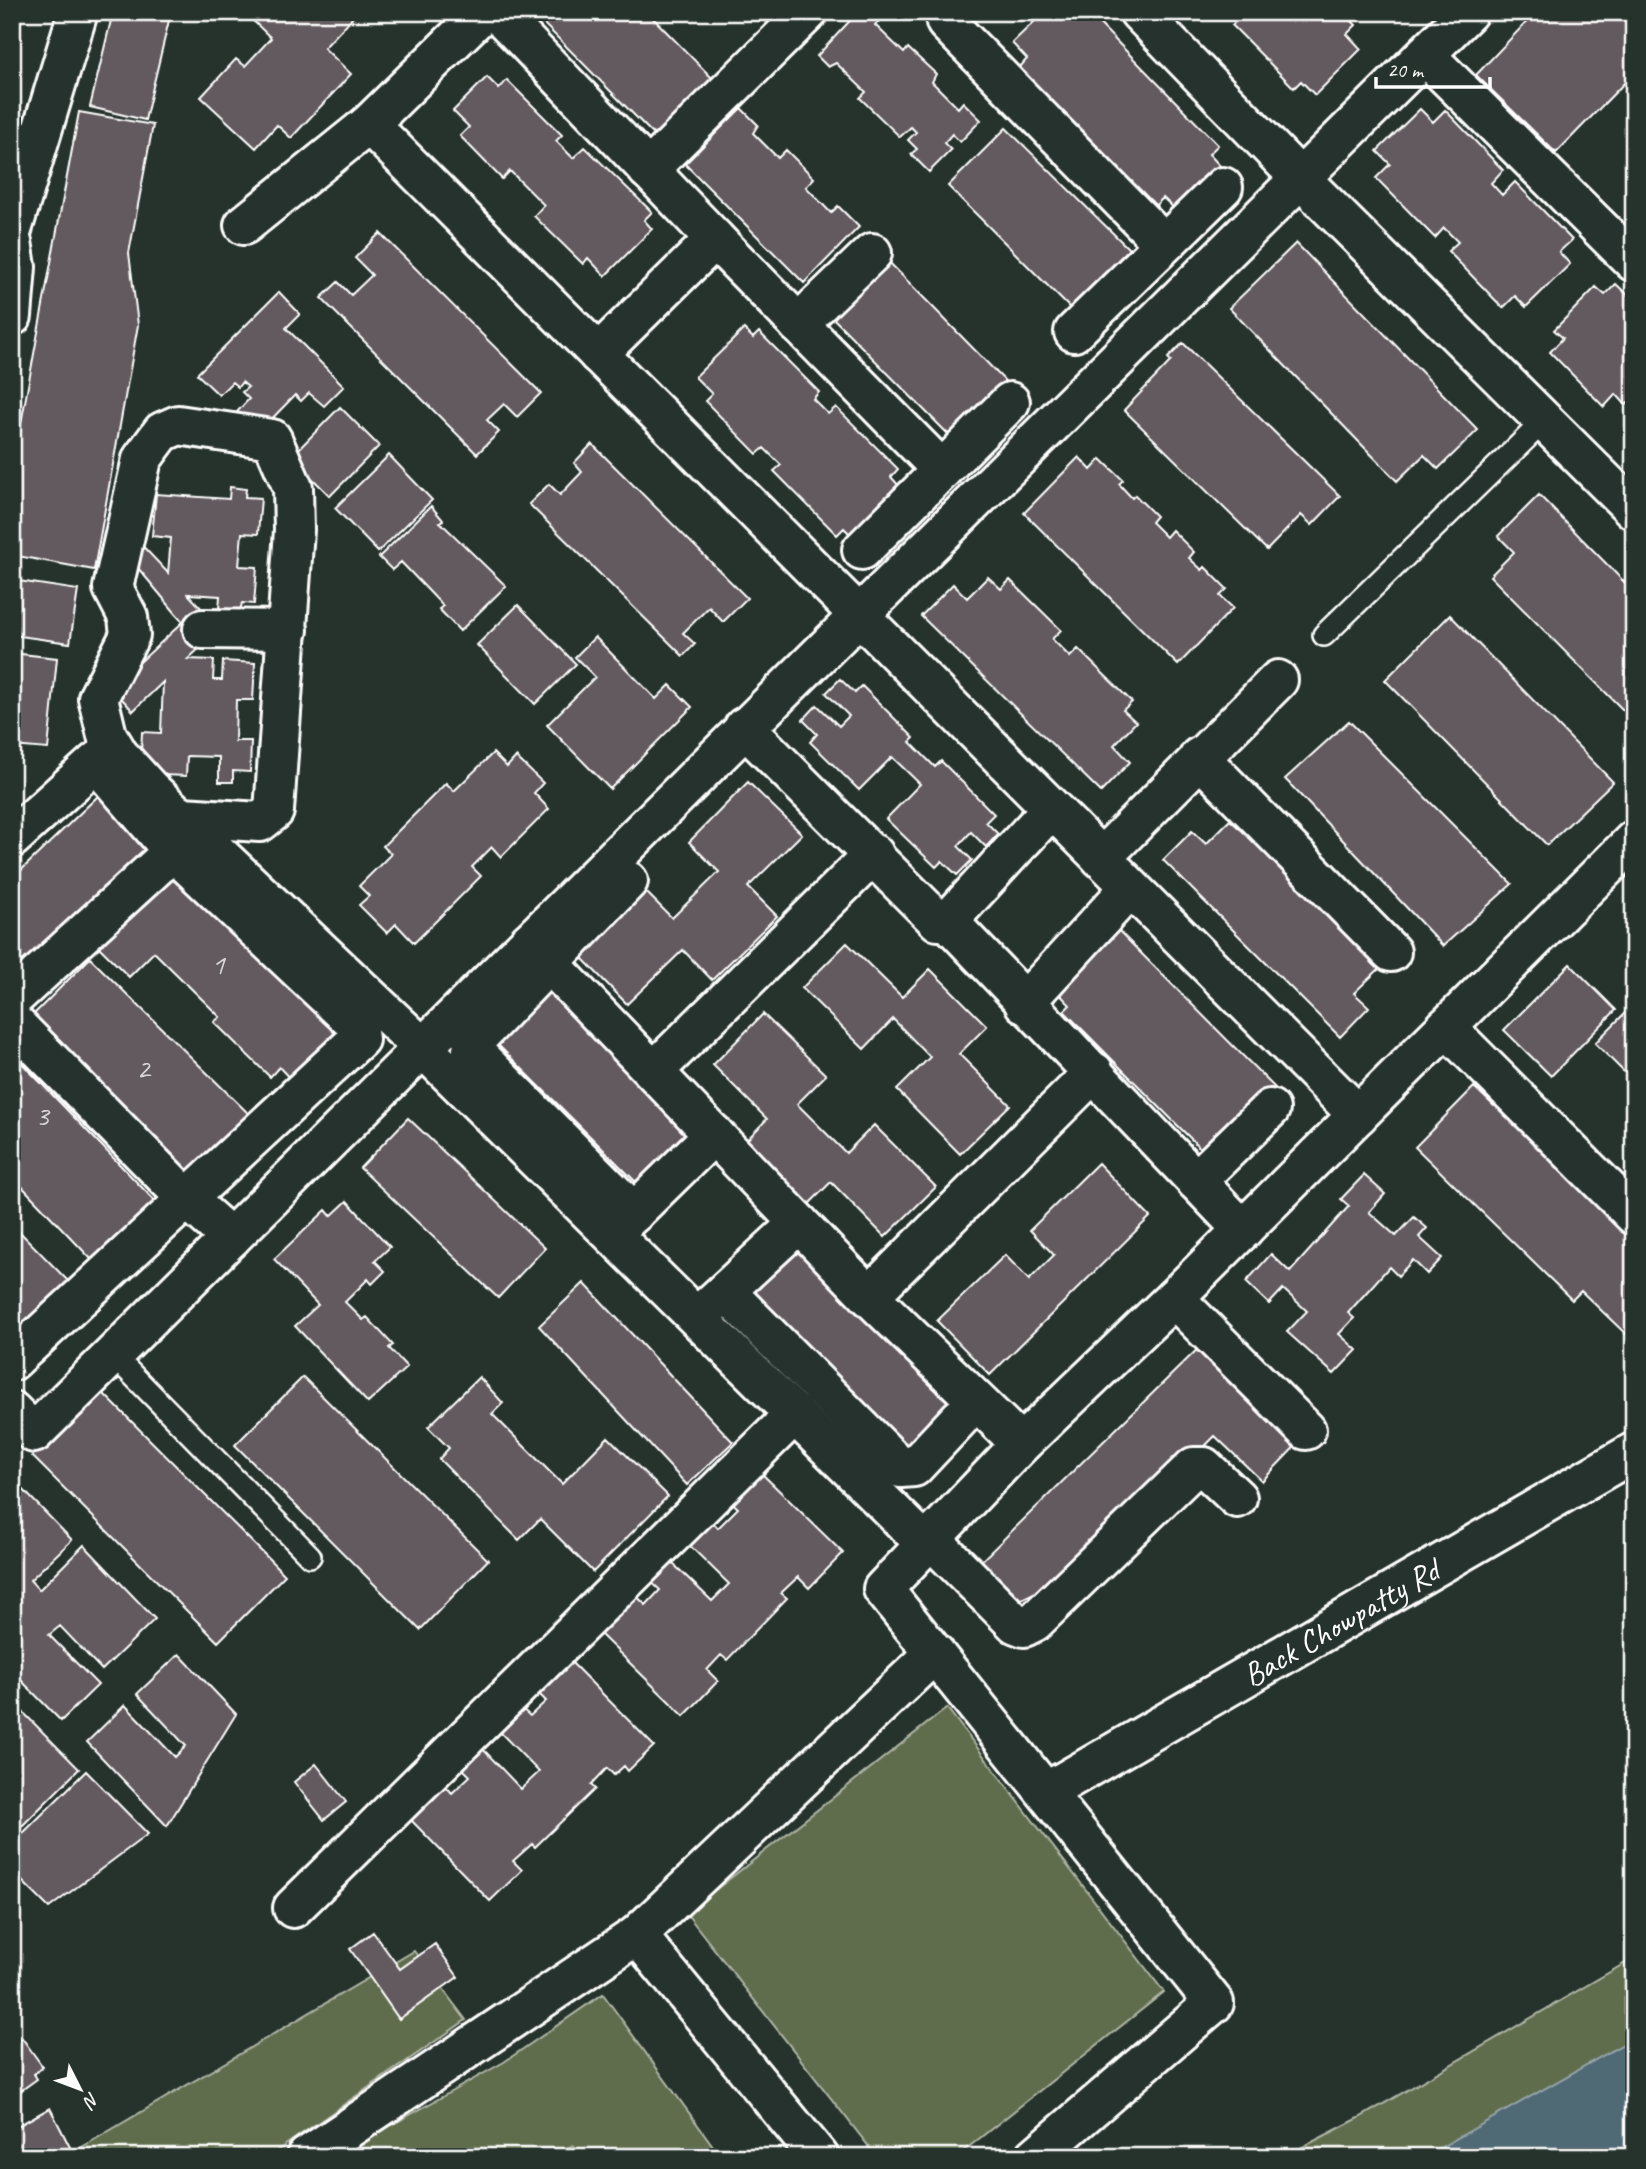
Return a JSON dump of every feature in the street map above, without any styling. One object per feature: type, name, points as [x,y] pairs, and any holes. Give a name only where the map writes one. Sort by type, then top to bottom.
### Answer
[{"type":"street","points":[[12,316],[13,252],[78,12]]},
{"type":"street","points":[[648,170],[808,12]]},
{"type":"street","points":[[1139,12],[1300,178],[1634,510]]},
{"type":"street","points":[[12,1411],[34,1433],[423,1048],[539,952],[752,735],[858,616],[1468,12]]},
{"type":"street","points":[[497,14],[942,470]]},
{"type":"street","points":[[463,56],[497,14]]},
{"type":"street","points":[[244,225],[369,124],[497,14]]},
{"type":"street","points":[[946,16],[1164,244]]},
{"type":"street","points":[[1425,55],[1634,262]]},
{"type":"street","points":[[369,124],[1358,1115]]},
{"type":"street","points":[[1074,331],[1223,187]]},
{"type":"street","points":[[598,354],[715,239]]},
{"type":"street","points":[[799,324],[872,253]]},
{"type":"street","points":[[862,550],[1010,402]]},
{"type":"street","points":[[12,999],[183,833],[260,822],[274,811],[294,530],[293,488],[272,439],[178,425],[162,432],[142,459],[113,588],[128,617],[130,635],[98,698],[107,736],[120,755],[183,833],[357,1025],[359,1039],[12,1361]]},
{"type":"street","points":[[203,629],[288,630]]},
{"type":"street","points":[[1101,858],[1278,680]]},
{"type":"street","points":[[752,735],[874,854],[938,921],[948,921],[1242,1230]]},
{"type":"street","points":[[1199,757],[1391,952]]},
{"type":"street","points":[[12,838],[96,762],[183,833],[623,1224]]},
{"type":"street","points":[[948,921],[1051,809]]},
{"type":"street","points":[[1035,2157],[1214,2003],[883,1589],[1021,1444],[1174,1298],[1634,840]]},
{"type":"street","points":[[654,1071],[874,854]]},
{"type":"street","points":[[1024,1003],[1130,888]]},
{"type":"street","points":[[539,952],[869,1296],[1021,1444]]},
{"type":"street","points":[[539,952],[474,1041],[472,1050],[623,1224],[697,1318],[1016,1624],[1024,1627],[1034,1622],[1194,1467],[1204,1467],[1237,1498]]},
{"type":"street","points":[[12,1021],[187,1199],[231,1238]]},
{"type":"street","points":[[1446,1027],[1634,1215]]},
{"type":"street","points":[[869,1296],[1094,1072]]},
{"type":"street","points":[[1196,1181],[1270,1109]]},
{"type":"street","points":[[623,1224],[714,1134]]},
{"type":"street","points":[[697,1318],[799,1223]]},
{"type":"street","points":[[726,1292],[901,1468],[914,1467],[960,1418]]},
{"type":"street","points":[[1174,1298],[1306,1430]]},
{"type":"street","points":[[293,1908],[795,1414]]},
{"type":"street","name":"Back Chowpatty Rd","points":[[1046,1792],[1634,1452]]},
{"type":"street","points":[[306,2157],[637,1935],[935,1653]]},
{"type":"street","points":[[637,1935],[819,2157]]},
{"type":"lane","points":[[1324,635],[1544,421]]},
{"type":"lane","points":[[113,1355],[310,1556]]},
{"type":"green space","points":[[947,1708],[1164,1992],[956,2157],[877,2157],[686,1913]]},
{"type":"green space","points":[[414,1951],[466,2020],[268,2157],[65,2157]]},
{"type":"green space","points":[[1634,1958],[1634,2125],[1570,2157],[1283,2157],[1359,2118]]},
{"type":"green space","points":[[603,1994],[721,2157],[583,2157],[573,2145],[552,2157],[335,2157],[504,2062]]},
{"type":"water","points":[[1634,2038],[1634,2157],[1424,2157]]},
{"type":"building","points":[[113,12],[171,12],[145,120],[90,107]]},
{"type":"building","points":[[244,12],[351,12],[355,15],[324,48],[351,74],[291,138],[277,125],[256,148],[201,97],[236,59],[245,66],[271,38]]},
{"type":"building","points":[[539,12],[647,12],[713,79],[655,136],[536,16]]},
{"type":"building","points":[[858,12],[874,12],[881,19],[875,25],[904,53],[908,48],[936,74],[932,82],[958,108],[963,102],[981,120],[960,142],[952,134],[944,143],[951,150],[929,172],[911,154],[917,149],[908,140],[916,132],[911,127],[900,137],[860,98],[866,92],[836,63],[828,67],[817,56]]},
{"type":"building","points":[[1044,12],[1088,12],[1218,145],[1209,154],[1221,167],[1176,210],[1163,198],[1154,207],[1019,68],[1027,59],[1012,43]]},
{"type":"building","points":[[1234,12],[1343,12],[1356,25],[1347,34],[1361,49],[1315,95],[1301,81],[1294,88],[1232,25],[1240,18]]},
{"type":"building","points":[[1536,12],[1634,12],[1634,73],[1556,153],[1476,75]]},
{"type":"building","points":[[487,77],[499,89],[507,80],[562,135],[556,141],[573,158],[585,147],[652,212],[644,220],[652,229],[605,276],[588,258],[583,264],[534,216],[544,205],[510,171],[502,179],[460,136],[469,127],[453,111]]},
{"type":"building","points":[[741,108],[758,125],[753,133],[778,158],[786,150],[814,178],[806,187],[831,213],[838,206],[859,227],[804,283],[685,164]]},
{"type":"building","points":[[1420,109],[1433,122],[1445,110],[1503,170],[1491,183],[1502,195],[1515,182],[1572,240],[1559,252],[1570,264],[1526,307],[1515,296],[1503,308],[1448,251],[1458,242],[1444,228],[1435,238],[1376,178],[1390,164],[1377,151]]},
{"type":"building","points":[[79,112],[153,125],[129,253],[138,325],[94,570],[12,555],[12,472]]},
{"type":"building","points":[[1006,128],[1129,249],[1070,308],[948,186]]},
{"type":"building","points":[[380,233],[541,393],[517,417],[504,404],[487,420],[499,432],[477,454],[321,298],[338,282],[351,295],[372,275],[355,258]]},
{"type":"building","points":[[1296,243],[1478,430],[1438,469],[1424,455],[1397,481],[1229,308]]},
{"type":"building","points":[[885,258],[1005,381],[950,436],[829,314]]},
{"type":"building","points":[[1616,284],[1634,301],[1634,397],[1626,405],[1616,394],[1604,407],[1550,352],[1563,338],[1554,330],[1596,287],[1605,295]]},
{"type":"building","points":[[279,292],[300,314],[286,328],[344,386],[324,406],[309,393],[301,401],[295,395],[258,433],[237,412],[249,399],[242,392],[248,387],[242,382],[238,387],[232,382],[219,395],[197,374]]},
{"type":"building","points":[[744,329],[753,338],[759,332],[819,392],[813,399],[828,414],[836,407],[898,469],[891,477],[901,488],[853,537],[844,528],[837,535],[774,471],[781,465],[764,448],[757,454],[705,401],[712,394],[695,377]]},
{"type":"building","points":[[1183,343],[1340,496],[1312,525],[1301,515],[1267,550],[1124,410],[1171,361],[1168,358]]},
{"type":"building","points":[[340,407],[379,446],[330,496],[291,457]]},
{"type":"building","points":[[592,444],[747,598],[723,622],[709,607],[683,633],[695,644],[683,656],[529,504],[549,484],[560,495],[582,472],[574,463]]},
{"type":"building","points":[[389,455],[432,500],[378,552],[335,508]]},
{"type":"building","points":[[1079,457],[1091,470],[1101,459],[1123,480],[1119,484],[1132,498],[1135,495],[1156,516],[1151,522],[1166,537],[1172,530],[1194,552],[1189,558],[1202,570],[1205,567],[1227,589],[1220,596],[1233,608],[1178,665],[1024,513]]},
{"type":"building","points":[[230,487],[246,489],[245,497],[261,498],[258,534],[242,533],[239,566],[257,567],[254,604],[242,603],[240,611],[219,609],[220,596],[188,594],[204,611],[205,643],[188,659],[214,660],[213,680],[222,680],[223,661],[255,663],[253,700],[236,700],[235,741],[251,741],[250,772],[233,771],[233,782],[219,782],[219,757],[187,756],[186,776],[140,774],[142,732],[161,733],[163,682],[133,711],[112,688],[183,622],[128,556],[136,539],[168,573],[171,538],[152,536],[156,494],[229,499]]},
{"type":"building","points":[[1539,495],[1634,592],[1634,721],[1490,576],[1514,552],[1498,536]]},
{"type":"building","points":[[431,506],[443,520],[440,522],[506,586],[460,631],[439,609],[443,606],[401,562],[392,570],[379,557]]},
{"type":"building","points":[[988,577],[1001,589],[1010,580],[1061,630],[1052,639],[1070,657],[1078,649],[1132,702],[1123,710],[1136,722],[1114,745],[1130,762],[1101,792],[921,616],[953,584],[967,598]]},
{"type":"building","points":[[12,580],[78,590],[70,643],[12,635]]},
{"type":"building","points":[[518,605],[576,664],[535,704],[477,645]]},
{"type":"building","points":[[1450,615],[1613,782],[1547,845],[1385,680]]},
{"type":"building","points":[[595,637],[656,699],[670,685],[692,707],[610,789],[547,725],[595,677],[575,657]]},
{"type":"building","points":[[12,653],[57,658],[48,749],[12,746]]},
{"type":"building","points":[[840,679],[855,693],[862,686],[914,738],[910,742],[935,767],[941,761],[994,814],[986,822],[998,834],[986,847],[971,832],[958,846],[972,860],[957,875],[942,861],[936,867],[886,819],[920,784],[892,757],[859,790],[810,742],[817,734],[803,720],[817,705],[839,726],[849,716],[826,693]]},
{"type":"building","points":[[1349,721],[1512,884],[1443,946],[1285,779]]},
{"type":"building","points":[[493,753],[507,767],[516,757],[543,783],[534,793],[549,809],[501,857],[492,847],[472,867],[481,876],[414,943],[396,924],[387,933],[359,905],[369,896],[359,886],[391,854],[383,846],[446,783],[454,791]]},
{"type":"building","points":[[748,782],[802,834],[748,887],[777,916],[712,980],[683,950],[627,1004],[578,954],[644,890],[672,918],[719,872],[689,842]]},
{"type":"building","points":[[98,796],[153,853],[12,990],[12,879]]},
{"type":"building","points":[[1230,820],[1240,829],[1247,823],[1374,950],[1367,957],[1379,969],[1354,993],[1369,1007],[1340,1037],[1163,860],[1192,831],[1206,844]]},
{"type":"building","points":[[174,869],[342,1035],[294,1083],[279,1067],[270,1077],[214,1022],[220,1017],[154,952],[129,977],[98,946]]},
{"type":"building","points":[[1111,923],[1278,1091],[1210,1158],[1064,1011],[1070,1005],[1050,984]]},
{"type":"building","points":[[847,943],[902,997],[930,969],[987,1026],[959,1054],[1010,1105],[960,1154],[897,1090],[930,1057],[893,1019],[864,1049],[802,988]]},
{"type":"building","points":[[90,958],[254,1119],[195,1178],[31,1017]]},
{"type":"building","points":[[1570,964],[1616,1010],[1551,1076],[1504,1030]]},
{"type":"building","points":[[539,983],[697,1139],[645,1191],[488,1035]]},
{"type":"building","points":[[1634,1006],[1634,1082],[1595,1043]]},
{"type":"building","points":[[763,1014],[826,1075],[797,1104],[846,1153],[874,1125],[936,1187],[885,1237],[831,1182],[803,1210],[739,1148],[767,1119],[713,1065]]},
{"type":"building","points":[[12,1053],[155,1201],[93,1261],[12,1176]]},
{"type":"building","points":[[1474,1087],[1494,1106],[1502,1100],[1634,1223],[1631,1239],[1634,1242],[1634,1342],[1581,1291],[1572,1300],[1415,1147]]},
{"type":"building","points":[[408,1118],[545,1248],[498,1298],[360,1168]]},
{"type":"building","points":[[1098,1163],[1150,1217],[990,1375],[937,1321],[1005,1255],[1029,1280],[1054,1255],[1030,1230]]},
{"type":"building","points":[[1364,1175],[1385,1194],[1369,1212],[1396,1236],[1414,1217],[1427,1228],[1419,1237],[1442,1258],[1427,1274],[1413,1260],[1398,1276],[1389,1267],[1348,1313],[1354,1318],[1339,1334],[1357,1350],[1334,1374],[1287,1332],[1307,1311],[1283,1289],[1269,1304],[1246,1282],[1271,1254],[1290,1272],[1349,1206],[1341,1199]]},
{"type":"building","points":[[347,1201],[390,1247],[375,1261],[385,1271],[372,1284],[368,1279],[345,1302],[363,1320],[367,1317],[393,1345],[389,1348],[407,1367],[368,1403],[295,1326],[318,1305],[274,1259],[326,1210],[331,1216]]},
{"type":"building","points":[[12,1224],[69,1282],[12,1336]]},
{"type":"building","points":[[794,1240],[956,1405],[903,1457],[741,1292]]},
{"type":"building","points":[[584,1283],[733,1442],[687,1485],[539,1326]]},
{"type":"building","points":[[1210,1337],[1306,1435],[1262,1481],[1215,1436],[1083,1569],[1003,1608],[968,1574]]},
{"type":"building","points":[[303,1377],[488,1560],[420,1630],[235,1445]]},
{"type":"building","points":[[479,1377],[503,1403],[492,1414],[562,1484],[608,1437],[668,1496],[593,1572],[540,1519],[519,1540],[439,1459],[449,1448],[428,1427]]},
{"type":"building","points":[[99,1389],[285,1575],[218,1642],[32,1456]]},
{"type":"building","points":[[755,1467],[843,1553],[809,1588],[798,1577],[781,1593],[787,1598],[727,1660],[721,1655],[707,1670],[718,1681],[684,1716],[596,1630],[633,1593],[646,1605],[660,1590],[647,1578],[667,1558],[712,1601],[729,1584],[684,1540],[707,1516],[718,1528],[738,1508],[726,1497]]},
{"type":"building","points":[[12,1478],[72,1540],[30,1580],[39,1590],[84,1545],[155,1619],[102,1670],[60,1626],[49,1635],[98,1685],[61,1721],[12,1671]]},
{"type":"building","points":[[179,1654],[236,1714],[167,1826],[87,1742],[125,1705],[175,1757],[186,1746],[137,1694]]},
{"type":"building","points":[[571,1662],[654,1746],[628,1771],[624,1766],[614,1775],[607,1768],[591,1785],[595,1789],[535,1847],[532,1844],[513,1861],[522,1870],[490,1901],[409,1818],[444,1784],[452,1793],[470,1776],[460,1766],[480,1746],[521,1789],[539,1772],[496,1728],[519,1706],[530,1716],[546,1701],[539,1694]]},
{"type":"building","points":[[12,1701],[79,1769],[12,1836]]},
{"type":"building","points":[[316,1764],[346,1802],[324,1820],[294,1782]]},
{"type":"building","points":[[86,1771],[148,1834],[49,1908],[12,1871],[12,1844]]},
{"type":"building","points":[[373,1932],[400,1969],[435,1944],[458,1977],[399,2019],[350,1949]]},
{"type":"building","points":[[22,2038],[43,2067],[34,2074],[37,2079],[12,2097],[12,2045]]},
{"type":"building","points":[[50,2108],[75,2157],[24,2157],[12,2129]]}]
